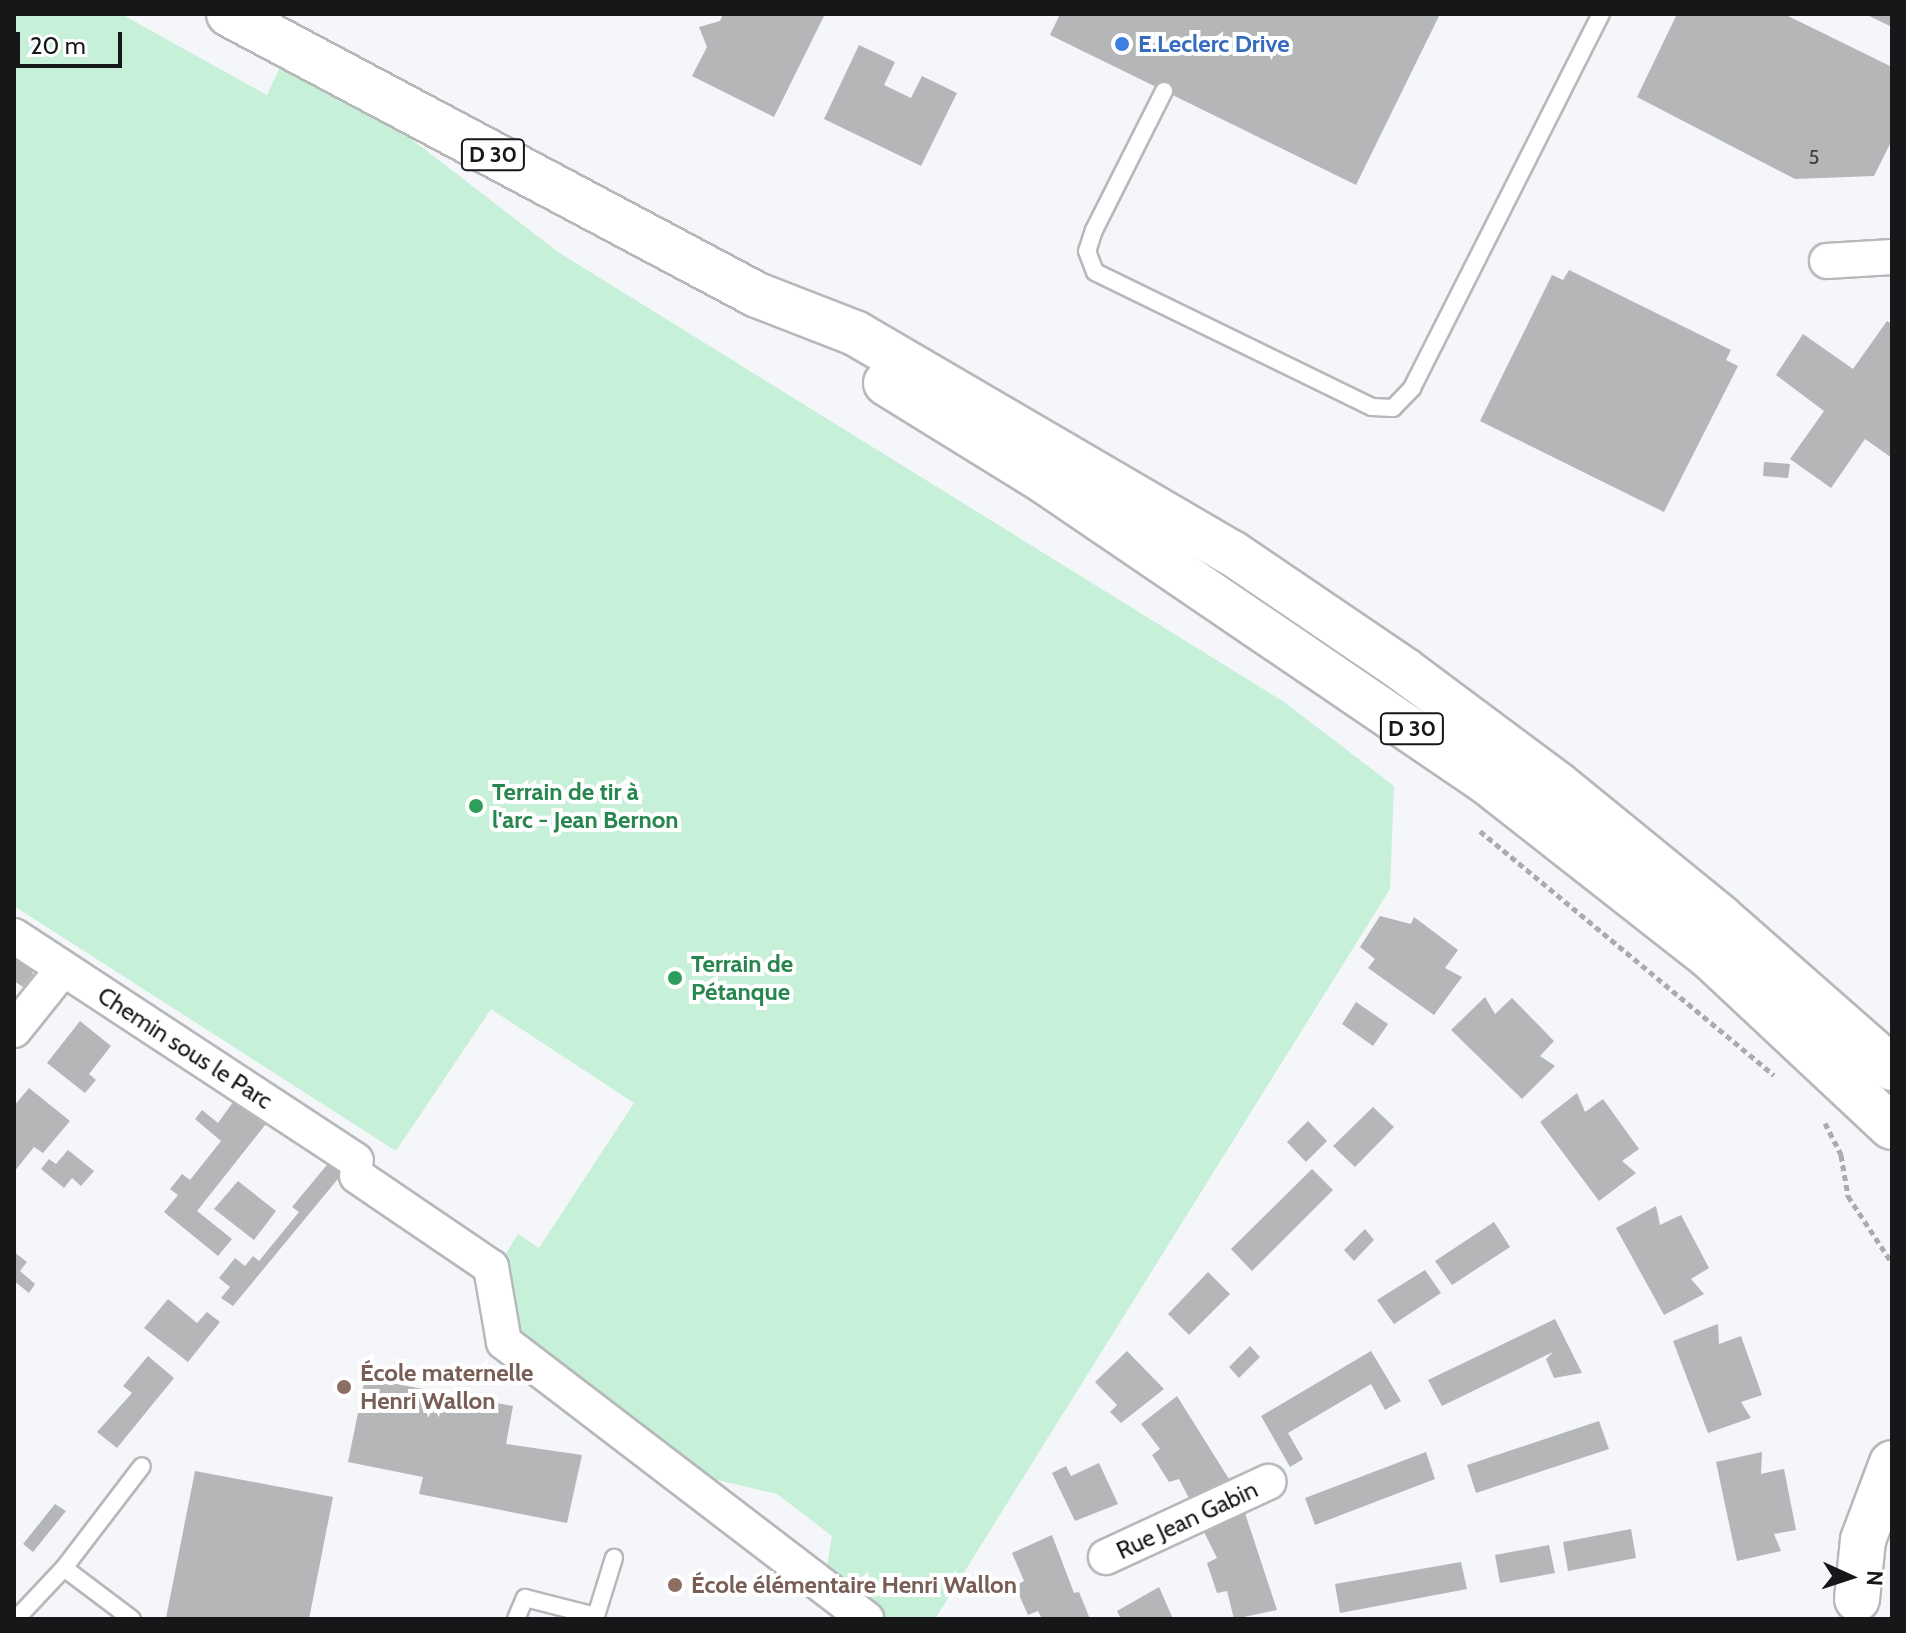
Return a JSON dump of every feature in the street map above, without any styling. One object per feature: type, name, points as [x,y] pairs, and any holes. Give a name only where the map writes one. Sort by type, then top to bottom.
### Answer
[{"type":"main road","name":"D 30","points":[[229,14],[757,295],[855,333],[1232,553],[1416,679],[1557,784],[1720,917],[1892,1068]]},
{"type":"main road","name":"D 30","points":[[757,295],[840,356],[1056,488],[1487,782],[1709,956],[1892,1127]]},
{"type":"main road","points":[[1851,1609],[1863,1540],[1892,1463]]},
{"type":"main road","points":[[1851,1609],[1892,1548]]},
{"type":"street","points":[[1827,261],[1892,257]]},
{"type":"street","name":"Chemin sous le Parc","points":[[14,936],[356,1168],[491,1267],[504,1342],[866,1619]]},
{"type":"street","points":[[14,1030],[63,969]]},
{"type":"street","name":"Rue Jean Gabin","points":[[1106,1557],[1268,1482]]},
{"type":"lane","points":[[1164,91],[1094,230],[1087,251],[1095,272],[1372,407],[1393,408],[1412,388],[1601,14]]},
{"type":"lane","points":[[16,1619],[64,1568],[142,1466]]},
{"type":"lane","points":[[516,1619],[525,1598],[596,1616],[614,1558]]},
{"type":"lane","points":[[64,1568],[132,1619]]},
{"type":"path","points":[[1475,827],[1785,1084]]},
{"type":"path","points":[[1816,1114],[1841,1155],[1848,1196],[1892,1263]]},
{"type":"green space","points":[[14,14],[121,14],[267,95],[290,46],[558,252],[1284,702],[1394,786],[1390,889],[935,1619],[879,1619],[825,1578],[832,1536],[777,1494],[688,1473],[515,1336],[498,1267],[518,1234],[539,1248],[634,1103],[491,1009],[396,1151],[14,906]]},
{"type":"building","points":[[723,14],[825,14],[774,117],[692,76],[707,47],[699,27],[720,21]]},
{"type":"building","points":[[1060,14],[1440,14],[1356,185],[1050,35]]},
{"type":"building","points":[[1677,14],[1784,14],[1892,67],[1892,140],[1874,176],[1795,179],[1637,97]]},
{"type":"building","points":[[1865,14],[1892,14],[1892,27]]},
{"type":"building","points":[[859,45],[895,62],[884,85],[911,98],[922,76],[957,93],[921,166],[824,119]]},
{"type":"building","points":[[1569,270],[1731,350],[1726,360],[1738,366],[1664,512],[1480,421],[1552,275],[1563,280]]},
{"type":"building","points":[[1887,321],[1892,324],[1892,458],[1865,439],[1831,488],[1790,459],[1824,411],[1776,375],[1803,334],[1853,369]]},
{"type":"building","points":[[1764,462],[1790,464],[1788,478],[1763,476]]},
{"type":"building","points":[[1380,916],[1411,924],[1414,917],[1458,950],[1445,968],[1462,977],[1434,1015],[1368,968],[1375,959],[1360,947]]},
{"type":"building","points":[[14,949],[31,960],[33,975],[23,987],[14,981]]},
{"type":"building","points":[[1485,997],[1495,1014],[1512,998],[1554,1041],[1540,1056],[1555,1066],[1522,1099],[1451,1030]]},
{"type":"building","points":[[1356,1002],[1388,1024],[1373,1046],[1342,1024]]},
{"type":"building","points":[[80,1021],[111,1046],[89,1074],[96,1080],[85,1093],[47,1063]]},
{"type":"building","points":[[29,1088],[70,1121],[43,1153],[34,1147],[14,1172],[14,1106]]},
{"type":"building","points":[[1577,1093],[1585,1112],[1603,1099],[1639,1149],[1622,1161],[1636,1173],[1599,1201],[1540,1122]]},
{"type":"building","points":[[236,1098],[269,1120],[197,1211],[232,1239],[218,1256],[164,1212],[178,1195],[170,1189],[182,1174],[190,1180],[221,1141],[195,1119],[202,1110],[218,1123]]},
{"type":"building","points":[[1373,1107],[1394,1127],[1355,1167],[1333,1146]]},
{"type":"building","points":[[1308,1121],[1327,1141],[1306,1162],[1287,1142]]},
{"type":"building","points":[[68,1150],[94,1171],[81,1186],[72,1178],[64,1188],[41,1169],[49,1159],[56,1164]]},
{"type":"building","points":[[331,1160],[345,1170],[342,1174],[233,1306],[221,1298],[230,1287],[219,1278],[235,1258],[245,1266],[253,1256],[259,1261],[299,1212],[292,1207]]},
{"type":"building","points":[[1312,1169],[1333,1190],[1252,1271],[1231,1249]]},
{"type":"building","points":[[238,1181],[276,1211],[254,1240],[214,1209]]},
{"type":"building","points":[[1656,1206],[1660,1225],[1681,1215],[1709,1268],[1691,1279],[1704,1294],[1664,1315],[1616,1228]]},
{"type":"building","points":[[1494,1222],[1510,1247],[1452,1285],[1435,1261]]},
{"type":"building","points":[[1365,1229],[1374,1240],[1354,1261],[1344,1250]]},
{"type":"building","points":[[14,1252],[27,1262],[20,1271],[35,1284],[29,1293],[14,1281]]},
{"type":"building","points":[[1425,1270],[1441,1293],[1394,1324],[1377,1300]]},
{"type":"building","points":[[1208,1272],[1230,1294],[1189,1335],[1168,1314]]},
{"type":"building","points":[[168,1299],[197,1323],[207,1312],[220,1322],[188,1362],[144,1328]]},
{"type":"building","points":[[1555,1319],[1582,1373],[1554,1378],[1546,1359],[1553,1352],[1442,1406],[1428,1380]]},
{"type":"building","points":[[1718,1324],[1719,1344],[1741,1336],[1762,1395],[1741,1402],[1751,1418],[1708,1433],[1673,1341]]},
{"type":"building","points":[[1250,1346],[1260,1357],[1239,1378],[1229,1367]]},
{"type":"building","points":[[1127,1351],[1164,1389],[1121,1423],[1110,1412],[1117,1405],[1095,1382]]},
{"type":"building","points":[[1371,1351],[1401,1401],[1385,1410],[1371,1384],[1288,1433],[1303,1459],[1290,1467],[1261,1416]]},
{"type":"building","points":[[148,1356],[174,1378],[117,1448],[97,1432],[132,1393],[123,1386]]},
{"type":"building","points":[[365,1378],[513,1406],[506,1444],[582,1455],[567,1523],[419,1494],[423,1477],[348,1462]]},
{"type":"building","points":[[1177,1396],[1234,1487],[1193,1506],[1179,1479],[1169,1482],[1152,1455],[1160,1449],[1141,1424]]},
{"type":"building","points":[[1599,1421],[1609,1449],[1476,1493],[1467,1465]]},
{"type":"building","points":[[1426,1452],[1435,1479],[1315,1525],[1305,1498]]},
{"type":"building","points":[[1762,1452],[1761,1474],[1784,1469],[1796,1530],[1774,1534],[1781,1551],[1737,1561],[1716,1462]]},
{"type":"building","points":[[1099,1463],[1118,1504],[1075,1521],[1052,1473],[1066,1466],[1071,1476]]},
{"type":"building","points":[[195,1471],[333,1497],[309,1619],[166,1618]]},
{"type":"building","points":[[55,1504],[66,1511],[33,1552],[23,1544]]},
{"type":"building","points":[[1244,1510],[1277,1610],[1234,1619],[1227,1591],[1217,1593],[1207,1563],[1217,1558],[1203,1530]]},
{"type":"building","points":[[1631,1529],[1636,1558],[1568,1571],[1563,1542]]},
{"type":"building","points":[[1052,1535],[1074,1593],[1079,1592],[1090,1619],[1042,1619],[1038,1611],[1028,1615],[1015,1586],[1024,1581],[1012,1553]]},
{"type":"building","points":[[1549,1545],[1555,1573],[1500,1583],[1495,1555]]},
{"type":"building","points":[[1461,1562],[1467,1589],[1340,1613],[1335,1584]]},
{"type":"building","points":[[1159,1587],[1173,1619],[1121,1619],[1117,1611]]},
{"type":"place","name":"E.Leclerc Drive","points":[[1122,44]]},
{"type":"place","name":"Terrain de tir à l'arc - Jean Bernon","points":[[476,806]]},
{"type":"place","name":"Terrain de Pétanque","points":[[675,978]]},
{"type":"place","name":"École maternelle Henri Wallon","points":[[344,1387]]},
{"type":"place","name":"École élémentaire Henri Wallon","points":[[675,1585]]}]
